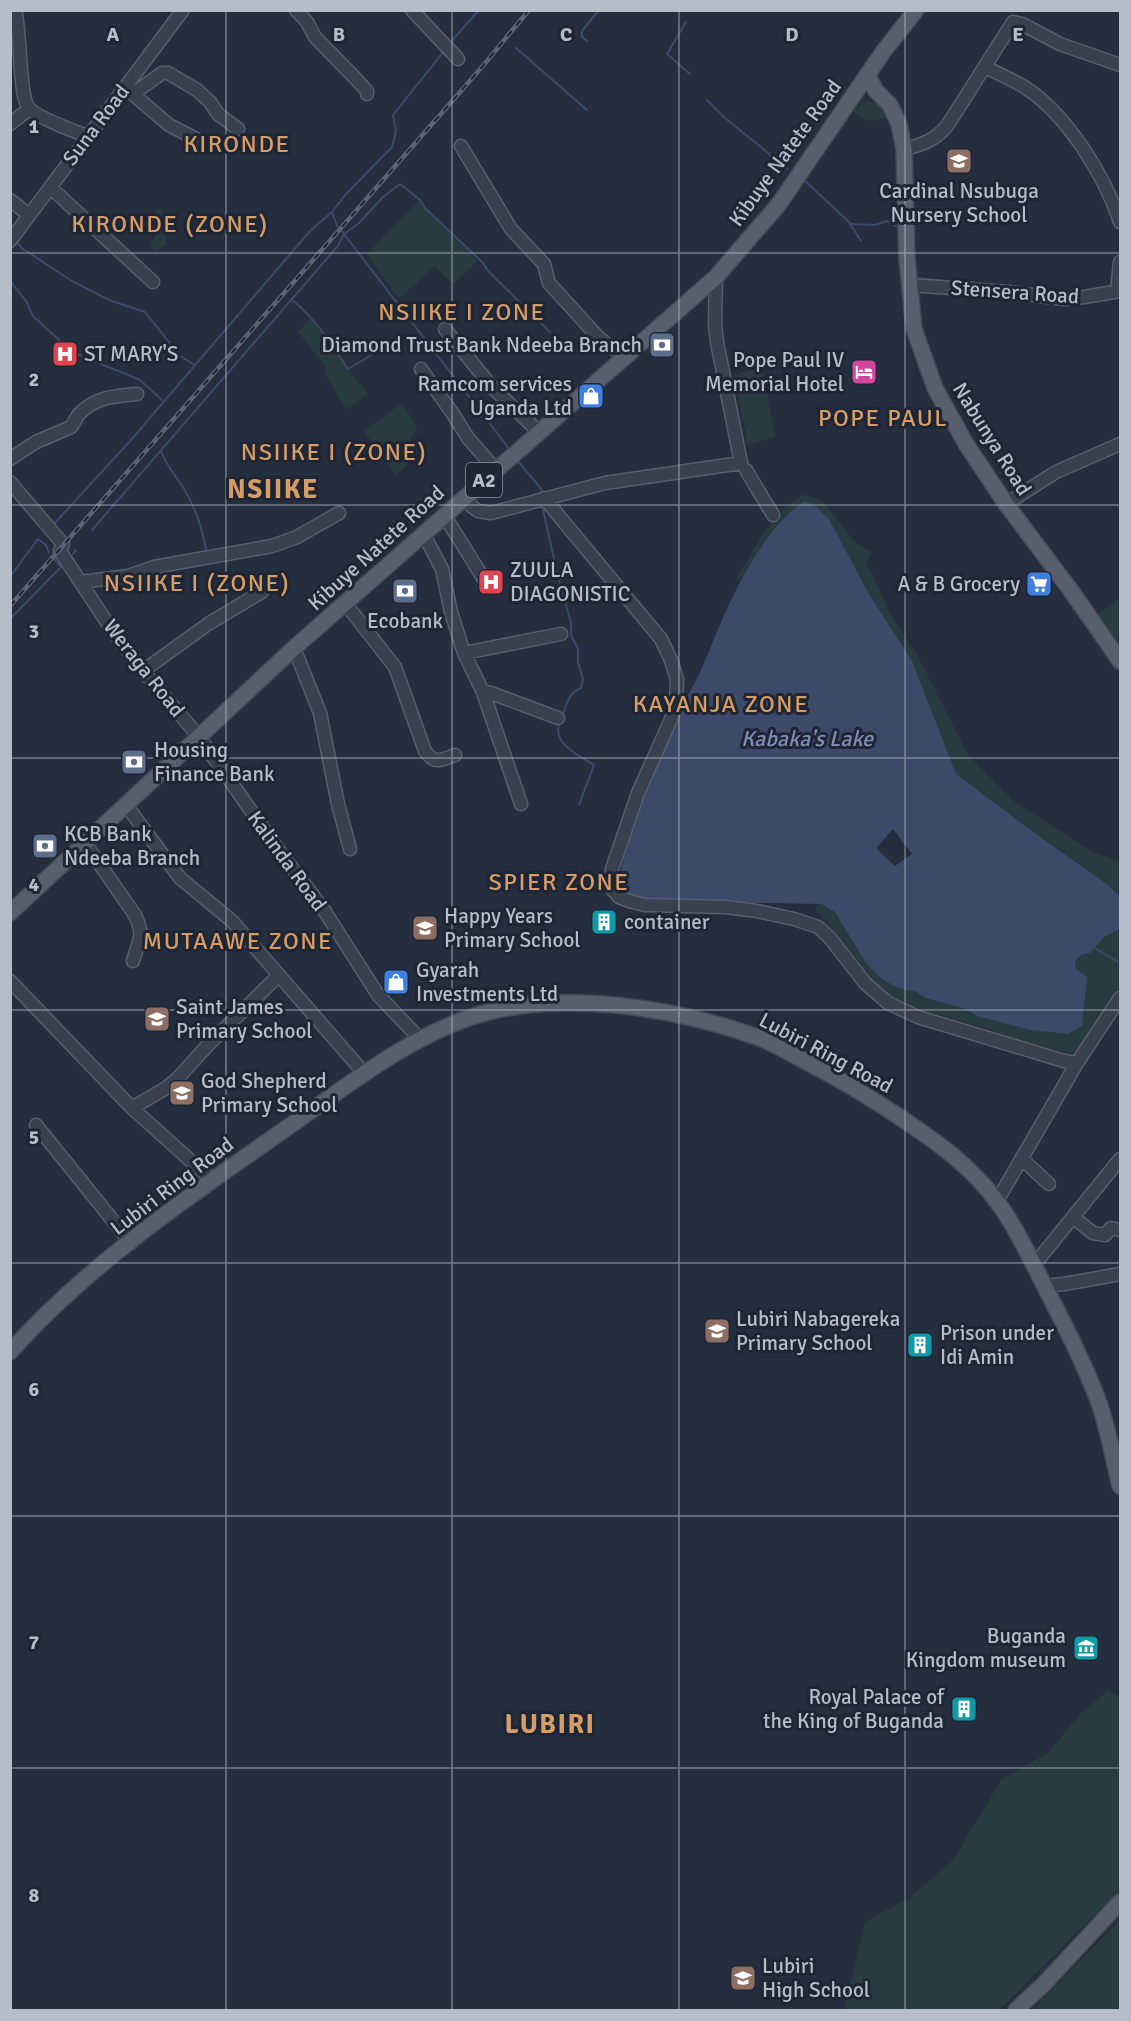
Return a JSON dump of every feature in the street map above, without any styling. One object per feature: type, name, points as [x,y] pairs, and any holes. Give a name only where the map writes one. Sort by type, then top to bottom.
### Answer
[{"type":"main road","name":"Kibuye Natete Road","points":[[12,909],[200,738],[294,648],[716,277],[779,204],[867,75],[916,10]]},
{"type":"main road","name":"Nabunya Road","points":[[867,75],[876,91],[895,112],[899,124],[904,149],[909,285],[916,337],[935,388],[966,444],[1006,504],[1120,659]]},
{"type":"main road","name":"Lubiri Ring Road","points":[[10,1352],[77,1285],[130,1242],[212,1180],[364,1073],[420,1039],[478,1015],[520,1005],[564,1003],[630,1006],[714,1024],[759,1038],[869,1097],[937,1143],[964,1167],[997,1201],[1029,1252],[1044,1286],[1065,1322],[1099,1403],[1120,1486]]},
{"type":"main road","points":[[1016,2010],[1043,1985],[1120,1902]]},
{"type":"street","points":[[15,10],[19,32],[22,94],[29,109],[87,136]]},
{"type":"street","name":"Suna Road","points":[[10,241],[87,136],[129,90],[183,10]]},
{"type":"street","points":[[296,10],[318,40],[367,91],[367,94]]},
{"type":"street","points":[[412,10],[450,52]]},
{"type":"street","points":[[904,149],[925,144],[942,132],[1013,22],[1022,24],[1060,44],[1120,65]]},
{"type":"street","points":[[985,67],[1027,89],[1051,109],[1093,163],[1120,222]]},
{"type":"street","points":[[198,140],[169,126],[129,90],[162,72],[168,73],[197,90],[210,102],[218,114],[238,129]]},
{"type":"street","points":[[10,124],[29,109]]},
{"type":"street","points":[[461,146],[511,229],[544,264],[549,283],[599,338],[625,357]]},
{"type":"street","points":[[50,187],[153,282]]},
{"type":"street","points":[[10,200],[29,215]]},
{"type":"street","points":[[1119,291],[1120,262]]},
{"type":"street","points":[[462,499],[478,511],[491,513],[584,487],[741,463],[717,342],[716,277]]},
{"type":"street","name":"Stensera Road","points":[[909,285],[1009,292],[1064,299],[1119,291]]},
{"type":"street","points":[[445,329],[492,387],[540,433]]},
{"type":"street","points":[[421,369],[468,438],[496,470]]},
{"type":"street","points":[[10,459],[36,442],[71,427],[77,415],[97,400],[137,394]]},
{"type":"street","points":[[1006,504],[1056,472],[1120,444]]},
{"type":"street","points":[[746,470],[773,515]]},
{"type":"street","name":"Weraga Road","points":[[10,482],[63,544],[60,551],[143,671],[200,738]]},
{"type":"street","points":[[544,498],[661,639],[676,672],[678,688],[674,710],[638,793],[612,869],[612,890],[619,897],[645,906],[757,911],[805,922],[818,927],[830,938],[865,982],[881,998],[896,1007],[918,1017],[1077,1063]]},
{"type":"street","points":[[81,582],[128,576],[154,567],[272,546],[297,537],[339,513]]},
{"type":"street","points":[[444,515],[487,584]]},
{"type":"street","points":[[423,533],[442,569],[451,612],[464,653],[483,692],[521,804]]},
{"type":"street","points":[[143,671],[208,624],[263,591]]},
{"type":"street","points":[[345,603],[395,667],[425,751],[430,758],[437,760],[455,755]]},
{"type":"street","points":[[464,653],[561,634]]},
{"type":"street","points":[[294,648],[320,713],[338,804],[350,849]]},
{"type":"street","points":[[483,692],[558,718]]},
{"type":"street","name":"Kalinda Road","points":[[200,738],[282,855],[322,907],[378,995],[420,1039]]},
{"type":"street","points":[[126,805],[180,878],[232,921],[364,1073]]},
{"type":"street","points":[[85,843],[135,915],[141,928],[133,961]]},
{"type":"street","points":[[132,1108],[178,1078],[279,975]]},
{"type":"street","points":[[10,981],[132,1108],[212,1180]]},
{"type":"street","points":[[997,1201],[1077,1063],[1120,998]]},
{"type":"street","points":[[36,1125],[130,1242]]},
{"type":"street","points":[[1034,1265],[1120,1159]]},
{"type":"street","points":[[1022,1160],[1049,1184]]},
{"type":"street","points":[[1074,1218],[1098,1235],[1105,1235],[1111,1228],[1120,1230]]},
{"type":"street","points":[[1044,1286],[1120,1274]]},
{"type":"green space","points":[[866,101],[880,103],[887,112],[887,117],[868,120],[852,111]]},
{"type":"green space","points":[[418,201],[478,261],[453,284],[435,266],[399,299],[367,254]]},
{"type":"green space","points":[[158,208],[178,221],[175,226],[178,230],[169,234],[165,238],[166,245],[155,251],[149,246],[161,227],[155,223],[149,231],[143,223]]},
{"type":"green space","points":[[310,319],[368,394],[346,410],[323,370],[327,368],[298,332]]},
{"type":"green space","points":[[762,367],[775,436],[748,445],[734,375]]},
{"type":"green space","points":[[402,403],[417,426],[408,447],[410,462],[396,475],[364,431]]},
{"type":"green space","points":[[802,495],[819,500],[832,512],[855,542],[872,552],[865,563],[873,575],[890,614],[918,656],[968,755],[1015,802],[1091,851],[1120,862],[1120,896],[1107,884],[956,774],[912,661],[869,594],[829,519],[804,501],[781,522],[739,582],[737,577],[765,532],[791,502]]},
{"type":"green space","points":[[1120,598],[1120,651],[1094,616]]},
{"type":"green space","points":[[825,897],[898,988],[966,1009],[977,1016],[1075,968],[1086,949],[1120,929],[1120,988],[1080,1051],[1072,1053],[1007,1039],[991,1029],[961,1022],[891,999],[873,982],[815,909]]},
{"type":"green space","points":[[1108,1691],[1120,1697],[1120,1890],[999,2010],[844,2010],[865,1922],[909,1898],[953,1860],[1002,1779],[1048,1753],[1081,1713]]},
{"type":"green space","points":[[1120,1920],[1120,2010],[1032,2010]]},
{"type":"water","name":"Kabaka's Lake","points":[[804,501],[813,504],[829,519],[869,594],[912,661],[956,774],[1107,884],[1120,896],[1120,929],[1103,938],[1090,953],[1081,955],[1076,960],[1075,968],[1087,977],[1082,1026],[1068,1034],[1031,1030],[977,1016],[966,1009],[898,988],[882,979],[866,963],[835,912],[822,904],[634,901],[621,887],[618,879],[640,804],[682,704],[697,679],[741,580],[763,544],[789,513]],"holes":[[[893,829],[912,854],[895,866],[876,848]]]},
{"type":"waterway","points":[[167,20],[175,10]]},
{"type":"waterway","points":[[449,44],[479,10]]},
{"type":"waterway","points":[[587,41],[582,37],[582,31],[599,10]]},
{"type":"waterway","points":[[686,22],[667,54],[690,74]]},
{"type":"waterway","points":[[153,39],[161,28]]},
{"type":"waterway","points":[[516,48],[587,110]]},
{"type":"waterway","points":[[53,525],[131,440],[310,231],[332,212],[346,194],[392,147],[396,131],[393,115],[444,51]]},
{"type":"waterway","points":[[707,100],[725,118],[788,169]]},
{"type":"waterway","points":[[804,180],[849,222],[861,241]]},
{"type":"waterway","points":[[92,530],[337,247],[344,234],[358,224],[383,197],[400,184],[420,200],[425,208],[483,263],[488,271],[550,332]]},
{"type":"waterway","points":[[332,212],[337,225],[510,450]]},
{"type":"waterway","points":[[851,224],[875,225],[887,221],[897,227]]},
{"type":"waterway","points":[[15,240],[23,249],[72,281],[109,300],[145,312],[180,356],[193,364]]},
{"type":"waterway","points":[[915,278],[945,281]]},
{"type":"waterway","points":[[10,281],[26,301],[33,316],[72,352],[140,380],[162,400]]},
{"type":"waterway","points":[[951,281],[974,282]]},
{"type":"waterway","points":[[291,299],[316,323],[348,369],[375,353]]},
{"type":"waterway","points":[[161,451],[192,503],[207,553]]},
{"type":"waterway","points":[[517,460],[542,490],[542,493]]},
{"type":"waterway","points":[[542,505],[571,623],[571,635],[578,649],[578,662],[583,679],[581,688],[571,696],[562,716]]},
{"type":"waterway","points":[[10,577],[38,539],[46,545],[49,553]]},
{"type":"waterway","points":[[73,554],[76,550]]},
{"type":"waterway","points":[[10,619],[61,567],[54,559]]},
{"type":"waterway","points":[[560,721],[558,729],[562,742],[567,748],[594,765],[579,805]]},
{"type":"waterway","points":[[1095,948],[1120,963]]},
{"type":"railway","points":[[10,606],[482,67],[529,10]]},
{"type":"place","name":"Cardinal Nsubuga Nursery School","points":[[959,161]]},
{"type":"place","name":"Diamond Trust Bank Ndeeba Branch","points":[[662,345]]},
{"type":"place","name":"ST MARY'S","points":[[65,354]]},
{"type":"place","name":"Pope Paul IV Memorial Hotel","points":[[864,372]]},
{"type":"place","name":"Ramcom services Uganda Ltd","points":[[591,396]]},
{"type":"place","name":"ZUULA DIAGONISTIC","points":[[491,582]]},
{"type":"place","name":"A & B Grocery","points":[[1039,584]]},
{"type":"place","name":"Ecobank","points":[[405,591]]},
{"type":"place","name":"Housing Finance Bank","points":[[134,762]]},
{"type":"place","name":"KCB Bank Ndeeba Branch","points":[[45,846]]},
{"type":"place","name":"container","points":[[604,922]]},
{"type":"place","name":"Happy Years Primary School","points":[[425,928]]},
{"type":"place","name":"Gyarah Investments Ltd","points":[[396,982]]},
{"type":"place","name":"Saint James Primary School","points":[[157,1019]]},
{"type":"place","name":"God Shepherd Primary School","points":[[182,1093]]},
{"type":"place","name":"Lubiri Nabagereka Primary School","points":[[717,1331]]},
{"type":"place","name":"Prison under Idi Amin","points":[[920,1345]]},
{"type":"place","name":"Buganda Kingdom museum","points":[[1086,1648]]},
{"type":"place","name":"Royal Palace of the King of Buganda","points":[[964,1709]]},
{"type":"place","name":"Lubiri High School","points":[[743,1978]]},
{"type":"district","name":"KIRONDE","points":[[237,144]]},
{"type":"district","name":"KIRONDE (ZONE)","points":[[170,224]]},
{"type":"district","name":"NSIIKE I ZONE","points":[[462,312]]},
{"type":"district","name":"POPE PAUL","points":[[883,418]]},
{"type":"district","name":"NSIIKE I (ZONE)","points":[[334,452]]},
{"type":"district","name":"NSIIKE","points":[[273,489]]},
{"type":"district","name":"NSIIKE I (ZONE)","points":[[197,583]]},
{"type":"district","name":"KAYANJA ZONE","points":[[721,704]]},
{"type":"district","name":"SPIER ZONE","points":[[559,882]]},
{"type":"district","name":"MUTAAWE ZONE","points":[[238,941]]},
{"type":"district","name":"LUBIRI","points":[[550,1724]]}]
